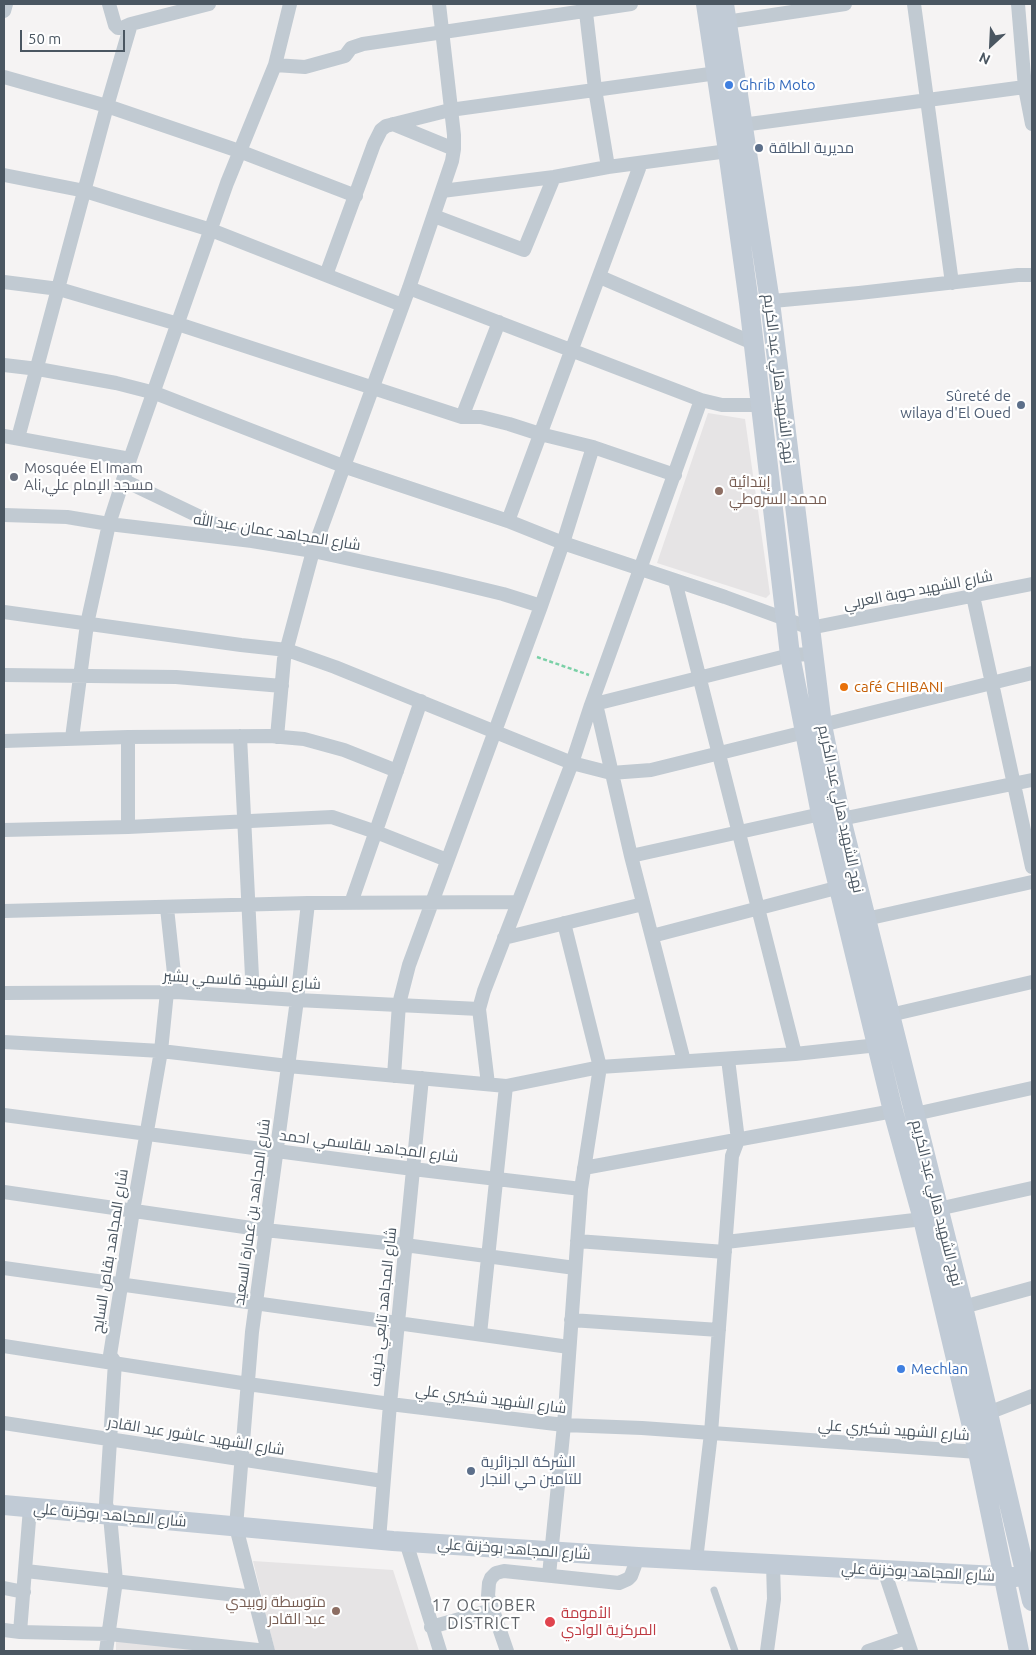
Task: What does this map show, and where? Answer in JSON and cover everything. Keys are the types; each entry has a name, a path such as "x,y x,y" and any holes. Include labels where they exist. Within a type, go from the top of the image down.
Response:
{"main road":[{"path":"706,4 749,303 790,655 814,728 821,814 840,887 858,911 878,1045 893,1111 931,1214 1002,1577 1019,1651"},
{"name":"نهج الشهيد هالي عبد الكريم","path":"725,13 770,302 813,654 814,728 841,819 858,911 890,1015 915,1114 931,1214 963,1306 1032,1601"},
{"name":"شارع المجاهد بوخزنة علي","path":"4,1505 406,1542 638,1557 1025,1577"}],"street":[{"path":"4,11 6,4"},
{"path":"109,4 115,25 118,28 209,4"},
{"path":"72,738 87,624 109,524 130,459 239,152 275,65 290,4"},
{"path":"277,737 287,650 313,551 409,288 454,150 439,4"},
{"path":"275,65 305,67 345,56 351,48 363,44 585,7 631,4"},
{"path":"725,13 845,4"},
{"path":"914,4 952,283"},
{"path":"1018,4 1032,124"},
{"path":"585,7 595,89 608,167"},
{"path":"18,438 107,106 132,24"},
{"path":"326,275 379,133 386,126 450,110 717,73"},
{"path":"4,77 107,106 239,152 356,196"},
{"path":"742,125 1029,87"},
{"path":"393,124 454,150"},
{"path":"442,191 554,177 608,167 728,151"},
{"path":"508,521 641,163"},
{"path":"4,175 85,190 211,230 402,305"},
{"path":"434,216 524,250 554,177"},
{"path":"749,303 1032,275"},
{"path":"600,277 753,343"},
{"path":"4,282 59,289 178,324 462,417 481,417 593,447 674,475"},
{"path":"409,288 701,400 722,405 760,405"},
{"path":"462,417 499,322"},
{"path":"4,365 116,383 155,393 343,466 508,521 563,543 810,628"},
{"path":"488,1084 479,1009 504,938 572,763 701,400"},
{"path":"4,436 130,459"},
{"path":"394,1076 400,1004 409,965 434,902 447,860 541,606 593,447"},
{"path":"123,480 252,542"},
{"name":"شارع المجاهد عمان عبد الله","path":"4,515 67,517 313,551 446,580 503,594 541,606"},
{"path":"675,581 795,1054"},
{"name":"شارع الشهيد حوبة العربي","path":"810,628 1032,584"},
{"path":"973,596 1032,867"},
{"path":"4,612 287,650 335,667 572,763 611,773 651,770 1032,673"},
{"path":"593,705 790,655 813,654"},
{"path":"4,675 176,677 282,686"},
{"path":"351,903 421,702"},
{"path":"593,705 684,1061"},
{"path":"4,741 72,738 240,736 304,739 344,750 397,771"},
{"path":"240,736 253,997"},
{"path":"128,737 128,826"},
{"path":"841,819 1032,780"},
{"path":"631,856 821,814"},
{"path":"4,830 245,822 332,817 447,860"},
{"path":"858,911 1032,882"},
{"path":"652,936 840,887"},
{"path":"4,911 308,903 518,902"},
{"name":"شارع المجاهد بن عمارة السعيد","path":"268,1651 236,1527 256,1304 297,1000 308,903"},
{"path":"504,938 644,904"},
{"name":"شارع المجاهد بقاص السايح","path":"106,1651 116,1581 110,1516 106,1508 115,1362 110,1355 146,1134 172,992 167,908"},
{"path":"549,1575 564,1425 581,1189 600,1067 564,923"},
{"path":"890,1015 1032,982"},
{"name":"شارع الشهيد قاسمي بشير","path":"4,993 172,992 479,1009"},
{"path":"4,1042 161,1051 288,1066 506,1086 600,1067 795,1054 878,1045"},
{"path":"696,1560 711,1433 732,1156 738,1140 728,1059"},
{"name":"شارع المجاهد تابعي خريف","path":"379,1540 390,1404 422,1078"},
{"path":"480,1334 506,1086"},
{"path":"915,1114 1032,1088"},
{"path":"584,1168 893,1111"},
{"name":"شارع المجاهد بلقاسمي احمد","path":"4,1116 581,1189"},
{"path":"576,1241 726,1247 931,1214 1032,1188"},
{"path":"4,1192 265,1230 405,1245 575,1268"},
{"path":"4,1268 569,1347"},
{"path":"963,1306 1032,1288"},
{"path":"571,1320 719,1330"},
{"name":"شارع الشهيد شكيري علي","path":"4,1346 248,1384 390,1404 564,1425 711,1433 978,1452"},
{"path":"988,1413 1032,1396"},
{"name":"شارع الشهيد عاشور عبد القادر","path":"4,1423 383,1481"},
{"path":"20,1632 30,1508"},
{"path":"406,1542 440,1651"},
{"path":"507,1651 488,1596 489,1583 496,1573 504,1571 619,1583 631,1576 638,1557"},
{"path":"767,1651 774,1599 773,1564"},
{"path":"868,1651 909,1645 884,1570"},
{"path":"26,1571 254,1597"},
{"path":"4,1588 24,1592"},
{"path":"431,1627 492,1610"},
{"path":"4,1630 109,1634 268,1651"}],"lane":[{"path":"714,1590 735,1651"}],"path":[{"path":"524,652 601,680"}],"shaded area":[{"name":"إبتدائية محمد السروطي","path":"708,413 745,419 770,594 766,598 657,563"},
{"name":"متوسطة زوبيدي عبد القادر","path":"253,1561 393,1570 419,1651 275,1651"},
{"path":"116,1639 235,1651 116,1651"}],"place":[{"name":"Ghrib Moto","path":"729,85"},
{"name":"مديرية الطاقة","path":"759,148"},
{"name":"Sûreté de wilaya d'El Oued","path":"1021,405"},
{"name":"Mosquée El Imam Ali,مسجد الإمام علي","path":"14,477"},
{"name":"إبتدائية محمد السروطي","path":"719,491"},
{"name":"café CHIBANI","path":"844,687"},
{"name":"Mechlan","path":"901,1369"},
{"name":"الشركة الجزائرية للتامين حي النجار","path":"471,1471"},
{"name":"متوسطة زوبيدي عبد القادر","path":"336,1611"},
{"name":"الأمومة المركزية الوادي","path":"550,1622"}],"district":[{"name":"17 OCTOBER DISTRICT","path":"484,1615"}]}
